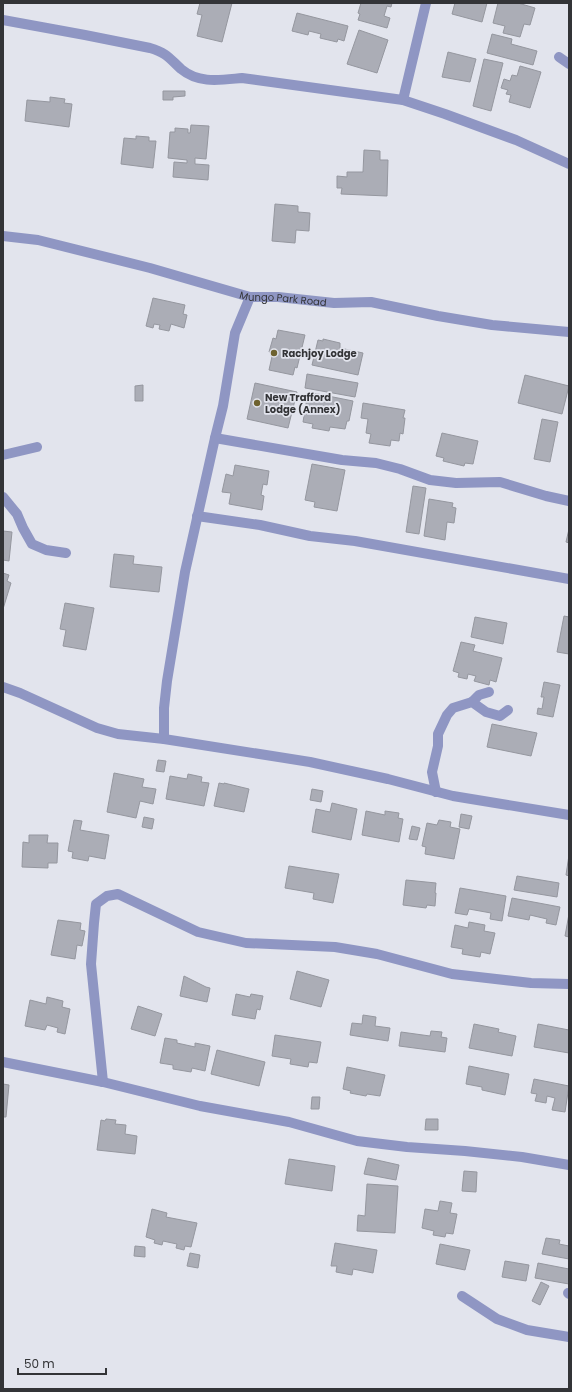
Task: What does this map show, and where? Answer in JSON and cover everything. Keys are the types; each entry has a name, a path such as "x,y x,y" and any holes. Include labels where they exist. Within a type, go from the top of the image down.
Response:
{"street":[{"path":"403,100 426,3"},
{"path":"3,20 85,34 150,48 160,51 168,56 182,70 203,80 242,78 403,100 516,140 569,164"},
{"path":"559,57 569,64"},
{"name":"Mungo Park Road","path":"3,236 38,240 150,268 250,297 278,297 334,303 371,302 438,316 492,325 569,332"},
{"path":"164,740 164,708 167,681 185,572 223,406 236,333 250,297"},
{"path":"215,438 342,460 376,463 400,469 430,480 456,482 500,482 546,496 569,501"},
{"path":"3,455 37,447"},
{"path":"3,498 18,514 23,528 32,544 46,550 66,553"},
{"path":"197,516 260,525 310,536 355,541 569,579"},
{"path":"3,687 20,693 97,728 118,734 310,762 388,779 453,796 569,815"},
{"path":"436,792 432,772 438,746 438,734 447,715 453,708 472,702 479,695 489,692"},
{"path":"472,702 486,712 500,716 508,710"},
{"path":"103,1082 91,964 96,904 107,896 118,894 198,932 246,943 335,947 377,954 452,974 531,983 569,984"},
{"path":"3,1062 103,1082 200,1106 289,1122 357,1141 522,1157 569,1165"},
{"path":"462,1296 497,1319 527,1330 569,1338"}],"building":[{"path":"200,3 232,3 222,42 197,36 202,15 197,14"},
{"path":"361,3 392,3 391,7 387,6 384,16 390,18 387,28 358,20 360,14 358,13"},
{"path":"455,3 487,3 482,22 452,14"},
{"path":"498,3 518,3 535,8 530,25 524,24 520,37 503,33 505,26 493,23"},
{"path":"297,13 348,26 344,41 338,39 337,42 320,38 321,34 309,31 308,35 292,31"},
{"path":"359,30 388,40 377,73 347,64"},
{"path":"492,34 512,39 511,44 537,51 533,65 487,53"},
{"path":"448,52 476,59 470,82 442,77"},
{"path":"484,59 503,63 491,111 473,106"},
{"path":"520,66 541,72 530,108 509,102 511,95 506,94 508,90 501,88 504,79 510,81 512,75 517,76"},
{"path":"163,91 185,91 185,96 173,97 173,100 163,100"},
{"path":"50,97 65,99 64,103 72,104 69,127 25,121 27,100 50,102"},
{"path":"191,125 209,126 206,159 195,158 195,164 209,165 208,180 173,177 174,162 187,163 187,160 168,158 170,132 175,132 175,128 188,129 188,133 190,133"},
{"path":"136,136 149,137 149,141 156,141 153,168 121,164 124,138 136,139"},
{"path":"364,150 380,151 380,160 388,160 387,196 341,194 342,188 337,188 337,176 347,177 347,172 363,172"},
{"path":"275,204 298,206 298,212 310,213 309,231 296,230 295,243 272,241"},
{"path":"153,298 185,305 183,314 187,315 184,328 171,324 169,331 159,329 160,325 154,324 153,328 146,326"},
{"path":"278,330 305,335 297,368 295,367 293,375 269,370 273,352 269,352 273,338 276,339"},
{"path":"323,339 340,343 340,348 363,353 358,375 312,365 318,340 323,341"},
{"path":"307,374 358,383 355,397 305,388"},
{"path":"525,375 569,386 562,414 518,403"},
{"path":"255,383 297,392 288,428 247,419"},
{"path":"143,385 143,401 135,401 135,386"},
{"path":"308,392 353,401 349,421 347,421 345,429 330,427 329,431 312,428 313,424 303,422"},
{"path":"363,403 405,410 403,418 405,418 403,434 400,433 399,441 391,440 390,446 369,443 371,434 366,433 368,419 361,418"},
{"path":"542,419 558,422 550,462 534,459"},
{"path":"442,433 478,441 473,464 465,463 464,466 443,461 444,458 436,456"},
{"path":"312,464 345,470 337,511 314,507 315,502 305,500"},
{"path":"235,465 269,471 267,485 263,484 261,495 264,496 262,510 229,504 231,493 222,492 226,474 233,476"},
{"path":"413,486 426,488 419,534 406,532"},
{"path":"429,499 453,503 452,507 456,508 454,523 447,522 445,540 424,536"},
{"path":"569,529 569,543 566,542"},
{"path":"3,531 12,532 9,561 3,560"},
{"path":"114,554 134,556 133,564 162,567 159,592 110,587"},
{"path":"3,573 9,575 7,581 11,583 3,609"},
{"path":"65,603 94,608 86,650 63,646 66,630 60,629"},
{"path":"564,616 569,617 569,654 557,652"},
{"path":"475,617 507,623 503,644 471,637"},
{"path":"461,642 475,645 473,651 502,658 496,682 490,680 489,685 474,681 476,676 468,674 467,679 458,677 459,673 453,671"},
{"path":"544,682 560,685 553,717 537,714 538,708 542,709 544,697 541,697"},
{"path":"492,724 537,733 531,756 487,747"},
{"path":"158,760 166,761 164,772 156,771"},
{"path":"114,773 144,779 142,787 156,789 153,804 140,801 136,818 107,812"},
{"path":"188,774 202,777 201,782 209,783 204,806 166,799 170,776 187,779"},
{"path":"219,783 249,789 244,812 214,806"},
{"path":"312,789 323,791 321,802 310,800"},
{"path":"332,803 357,809 351,840 312,832 316,809 330,812"},
{"path":"366,811 385,815 385,811 399,813 398,818 403,819 399,842 362,835"},
{"path":"461,814 472,816 469,829 459,827"},
{"path":"144,817 154,819 152,829 142,827"},
{"path":"74,820 82,821 80,830 109,835 105,859 89,856 88,861 72,858 73,852 68,851"},
{"path":"439,820 451,822 450,827 460,829 454,859 425,854 426,847 422,846 427,823 437,825"},
{"path":"412,826 420,828 417,840 409,839"},
{"path":"29,835 48,835 47,843 58,843 57,863 48,863 48,868 22,867 23,842 29,843"},
{"path":"569,855 569,876 566,875"},
{"path":"289,866 339,874 333,903 313,899 314,893 285,888"},
{"path":"517,876 559,883 557,897 514,890"},
{"path":"406,880 436,883 435,906 427,905 426,908 403,905"},
{"path":"460,888 506,896 502,921 490,919 491,913 469,909 467,915 455,913"},
{"path":"512,898 560,907 556,925 546,923 547,919 530,915 529,920 508,916"},
{"path":"569,914 569,937 565,936"},
{"path":"58,920 81,923 80,930 85,931 82,946 77,945 75,959 51,955"},
{"path":"469,922 485,925 484,931 495,933 490,954 481,952 480,957 462,954 463,949 451,947 455,925 468,928"},
{"path":"297,971 329,980 321,1007 290,999"},
{"path":"184,976 210,988 207,1002 180,996"},
{"path":"236,994 250,997 251,994 263,996 260,1010 257,1009 255,1019 232,1015"},
{"path":"47,997 63,1001 62,1007 70,1009 65,1034 57,1032 58,1028 47,1025 45,1030 25,1026 30,1000 46,1004"},
{"path":"138,1006 162,1014 155,1036 131,1029"},
{"path":"363,1015 376,1017 375,1026 390,1028 388,1041 350,1035 352,1023 362,1024"},
{"path":"474,1024 499,1029 498,1032 516,1036 512,1056 469,1048"},
{"path":"538,1024 569,1030 569,1053 534,1047"},
{"path":"431,1031 442,1032 441,1037 447,1038 445,1052 399,1046 401,1032 430,1036"},
{"path":"275,1035 321,1042 317,1063 309,1062 308,1067 290,1064 291,1059 272,1056"},
{"path":"165,1038 177,1040 177,1043 195,1047 195,1043 210,1046 205,1071 192,1068 191,1072 173,1069 173,1065 160,1063"},
{"path":"217,1050 265,1062 259,1086 211,1074"},
{"path":"469,1066 509,1074 505,1095 482,1090 482,1087 466,1084"},
{"path":"347,1067 385,1075 380,1096 367,1094 366,1096 350,1093 351,1091 343,1089"},
{"path":"534,1079 569,1086 565,1112 552,1110 555,1098 547,1096 546,1103 535,1101 537,1094 531,1093"},
{"path":"3,1084 9,1085 6,1117 3,1117"},
{"path":"312,1097 320,1097 319,1109 311,1109"},
{"path":"106,1119 116,1120 115,1124 126,1125 125,1134 137,1136 135,1154 97,1150 101,1120 105,1121"},
{"path":"426,1119 438,1119 438,1130 425,1130"},
{"path":"368,1158 399,1165 396,1180 364,1174"},
{"path":"289,1159 335,1166 332,1191 285,1184"},
{"path":"464,1171 477,1172 476,1192 462,1191"},
{"path":"367,1184 398,1186 395,1233 357,1231 358,1215 365,1216"},
{"path":"440,1201 452,1203 450,1213 457,1214 453,1234 446,1233 445,1237 433,1235 434,1231 422,1228 425,1209 438,1211"},
{"path":"152,1209 167,1213 166,1217 197,1223 191,1247 185,1246 184,1250 176,1248 177,1244 163,1241 162,1245 154,1243 155,1240 146,1237"},
{"path":"546,1238 560,1240 559,1244 569,1246 569,1259 542,1254"},
{"path":"335,1243 377,1250 373,1273 353,1269 352,1275 336,1272 337,1266 331,1266"},
{"path":"440,1244 470,1250 465,1270 436,1264"},
{"path":"135,1246 145,1247 145,1257 134,1256"},
{"path":"190,1253 200,1255 198,1268 187,1266"},
{"path":"505,1261 529,1265 526,1281 502,1277"},
{"path":"538,1263 569,1269 569,1284 535,1278"},
{"path":"541,1282 549,1286 540,1305 532,1301"}],"place":[{"name":"Rachjoy Lodge","path":"274,353"},
{"name":"New Trafford Lodge (Annex)","path":"257,403"}]}
